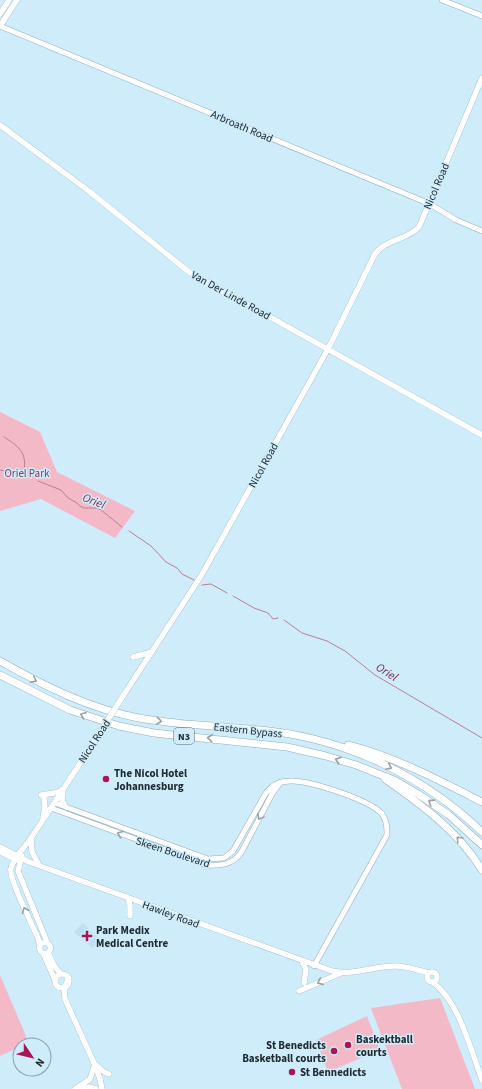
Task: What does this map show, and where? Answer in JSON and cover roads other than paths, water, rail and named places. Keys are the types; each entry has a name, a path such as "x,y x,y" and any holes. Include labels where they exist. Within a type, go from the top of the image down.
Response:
{"highway":[{"name":"Eastern Bypass","path":"0,661 57,691 89,704 120,714 155,721 270,731 304,736 327,742 377,762 418,783 455,808 482,832"},
{"name":"Eastern Bypass","path":"0,674 70,710 118,726 154,732 287,747 326,756 375,772 406,786 436,806 462,826 482,845"},
{"path":"327,742 351,746 387,758 482,802"},
{"path":"375,772 424,807 442,822 462,842 482,870"},
{"path":"448,785 482,798"}],"main road":[{"path":"0,14 9,0"},
{"path":"0,26 18,0"},
{"name":"Nicol Road","path":"10,868 18,859 22,850 53,806 201,576 328,349 375,254 383,246 417,229 430,204 482,78"},
{"name":"Van Der Linde Road","path":"0,125 90,192 189,272 482,435"},
{"path":"134,657 152,652"},
{"path":"42,821 45,807 42,796 54,793 64,788"},
{"path":"64,788 62,801 66,807"},
{"path":"31,838 32,852 39,865"},
{"path":"0,847 8,854 14,885 40,946 40,950 45,953 54,967 61,974 65,974 69,978 69,982 63,986"},
{"path":"0,852 18,859 18,871 22,882 47,942 50,944 51,948 45,953"},
{"name":"Hawley Road","path":"18,859 39,865 302,962 341,973"},
{"path":"14,885 22,882"},
{"path":"127,897 130,905 130,916"},
{"path":"40,946 42,943 47,942"},
{"path":"45,953 55,980 63,986 71,1011"},
{"path":"302,962 306,969 304,983"},
{"path":"299,991 341,973 393,966 416,969 439,986 457,1012 482,1080"},
{"path":"429,978 434,972 437,974 437,977 447,992 450,1001"},
{"path":"55,980 61,974"},
{"path":"429,978 436,980 437,977"},
{"path":"63,986 67,1002 94,1064 102,1089"},
{"path":"94,1064 109,1074"},
{"path":"75,1089 90,1079 93,1073 94,1064"},
{"path":"82,1089 92,1087 96,1089"}],"street":[{"path":"442,0 482,16"},
{"name":"Arbroath Road","path":"0,26 430,204 456,220 482,231"},
{"name":"Skeen Boulevard","path":"53,806 66,807 208,859 220,859 228,856 280,783 296,781 338,791 375,808 382,814 386,823 386,835 314,966"},
{"name":"Skeen Boulevard","path":"53,806 132,839 206,865 220,866 225,865 237,857 250,836 264,804"},
{"path":"132,831 132,839"},
{"path":"244,833 250,836"}],"waterway":[{"path":"4,437 15,445 24,457 25,463 23,476"},
{"path":"0,470 25,476"},
{"name":"Oriel","path":"38,481 61,490 68,498 84,508 97,508 101,510 122,527"},
{"name":"Oriel","path":"129,531 151,546 166,562 177,568 182,574 194,580"},
{"path":"202,585 211,584 227,593"},
{"name":"Oriel","path":"233,596 254,608 268,613 273,619 278,618"},
{"name":"Oriel","path":"284,620 302,633 327,641 345,651 375,675 482,738"}],"place":[{"name":"The Nicol Hotel Johannesburg","path":"106,779"},
{"name":"Park Medix Medical Centre","path":"87,936"},
{"name":"Baskektball courts","path":"348,1045"},
{"name":"St Benedicts Basketball courts","path":"334,1051"},
{"name":"St Bennedicts","path":"292,1072"}],"park label":[{"name":"Oriel Park","path":"27,473"}]}
